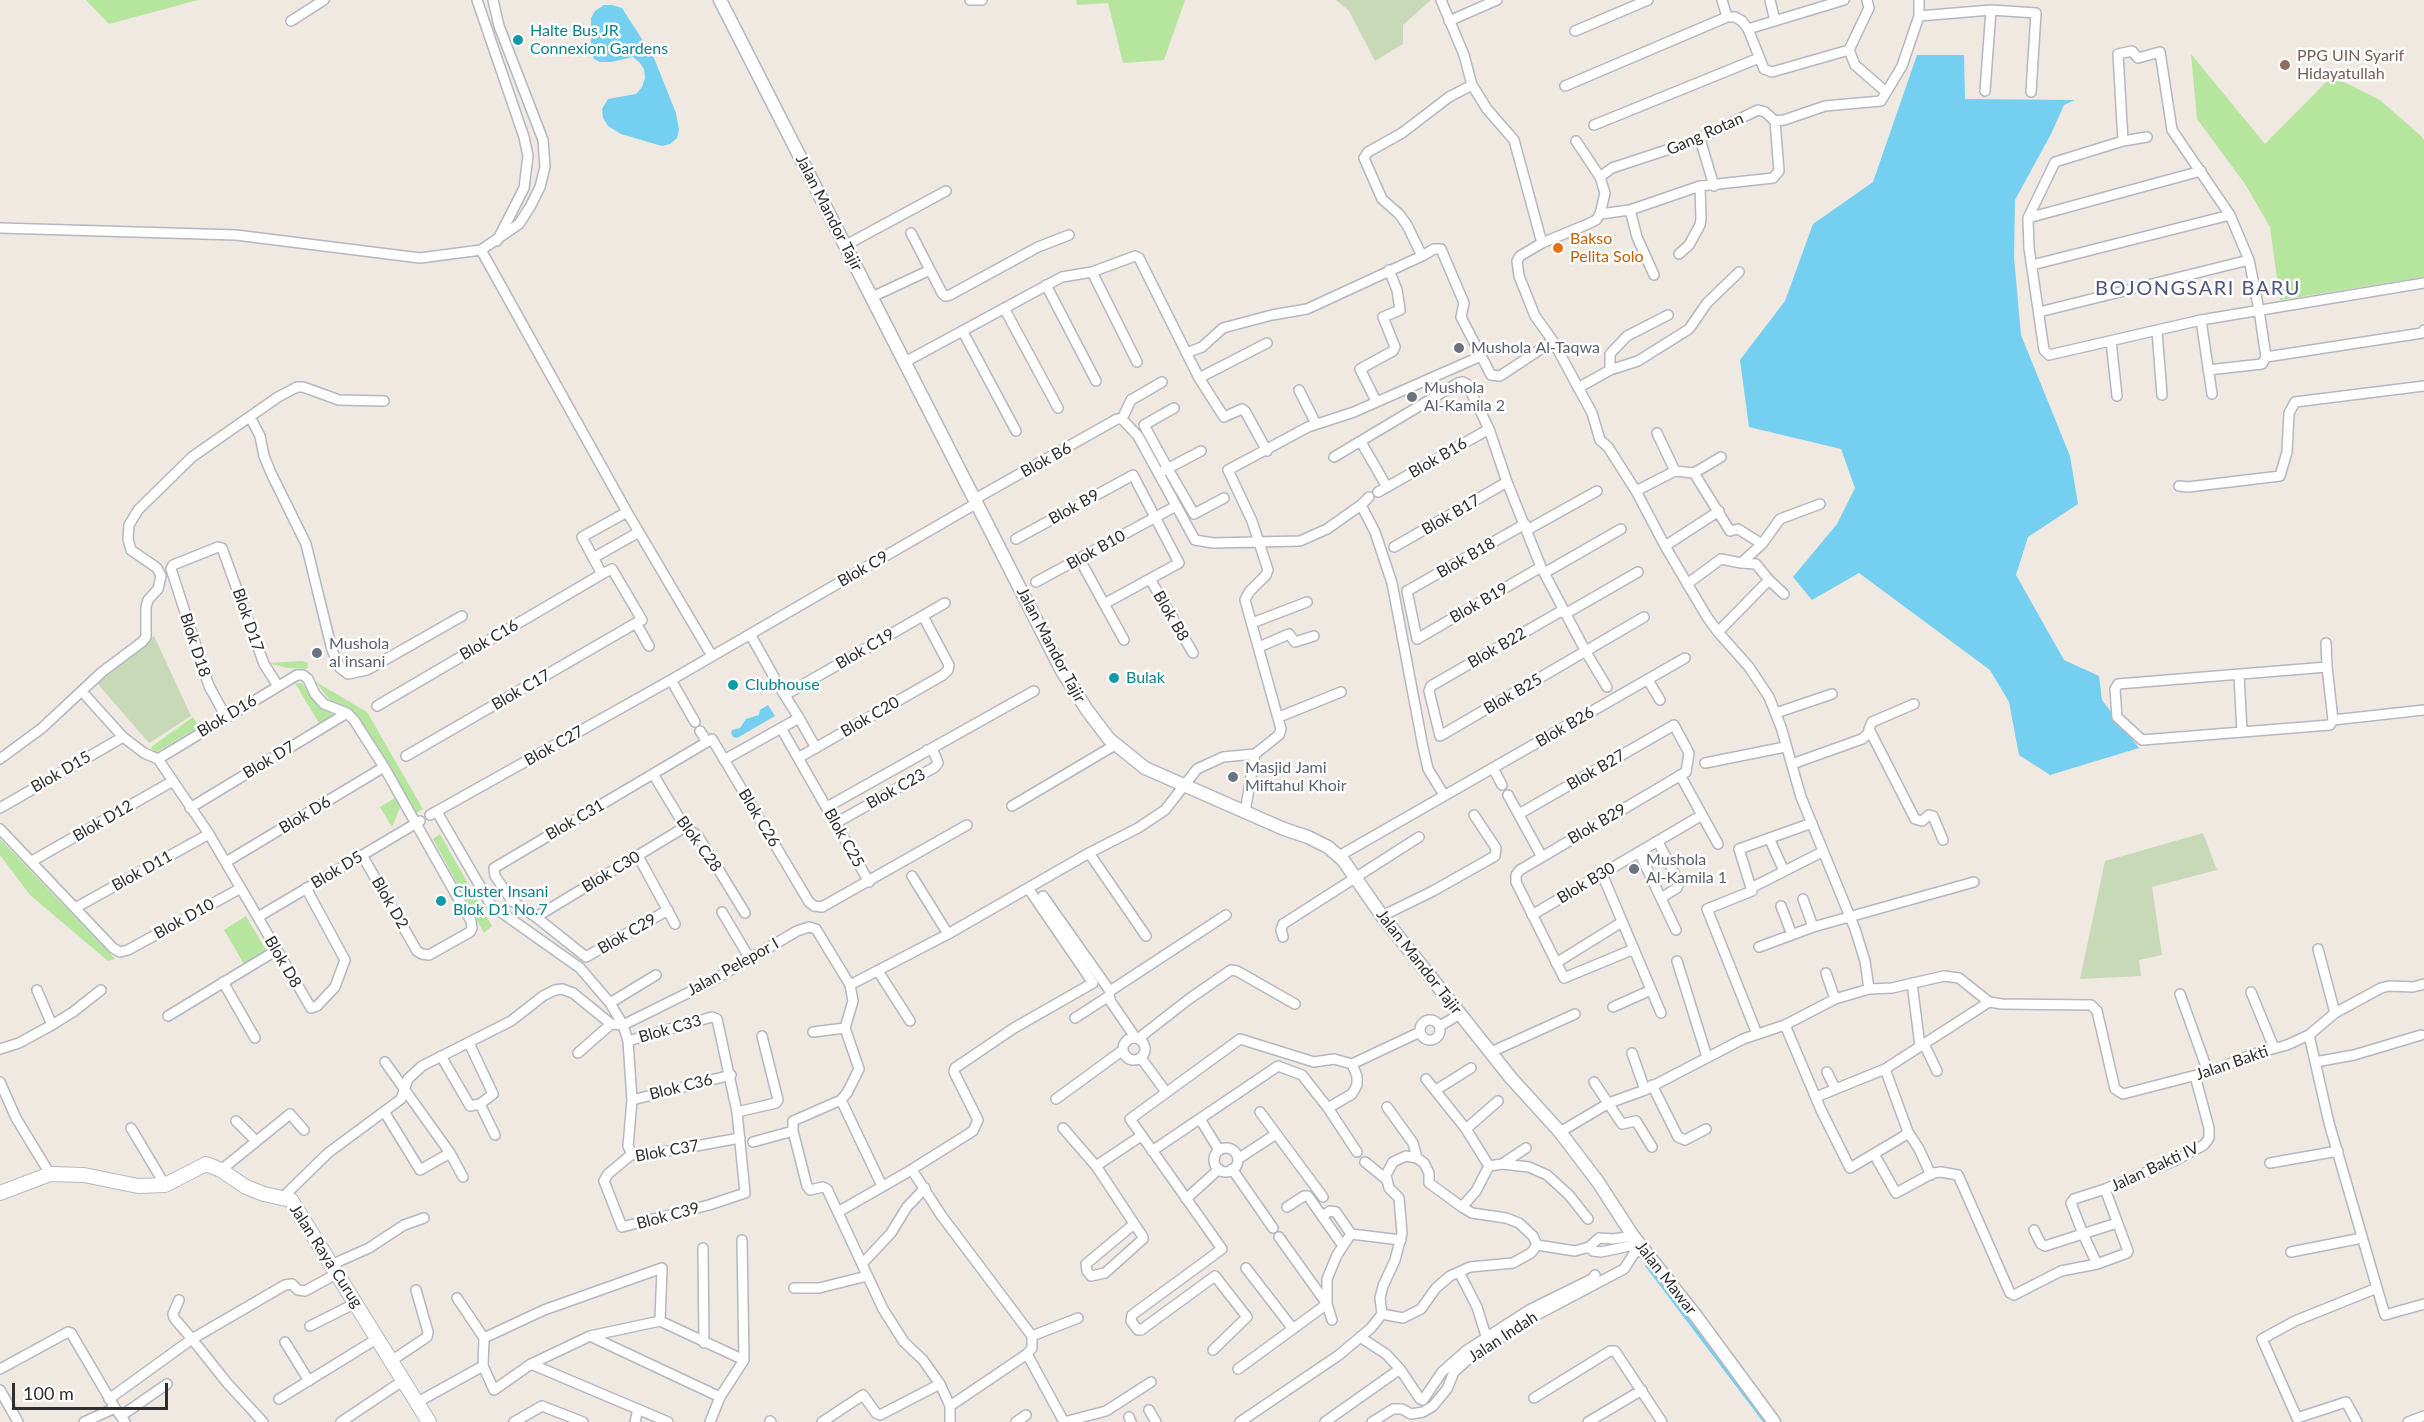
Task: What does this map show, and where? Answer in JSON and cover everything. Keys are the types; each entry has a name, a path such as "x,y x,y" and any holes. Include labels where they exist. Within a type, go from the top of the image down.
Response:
{"main road":[{"path":"0,1193 50,1174 84,1175 138,1186 165,1185 206,1164 220,1170"},
{"name":"Jalan Raya Curug","path":"220,1170 246,1187 264,1194 284,1196 295,1202 429,1422"}],"street":[{"path":"291,21 324,0"},
{"path":"477,0 524,137 528,156 524,188 497,241"},
{"path":"0,228 236,235 420,258 481,250 519,224 530,207 545,167 543,140 499,26 493,0"},
{"name":"Jalan Mandor Tajir","path":"720,0 1062,671 1087,710 1115,745 1145,768 1284,829 1308,837 1328,847 1339,856 1382,916 1511,1078 1560,1132"},
{"path":"970,0 982,0"},
{"path":"1442,0 1464,55 1472,85 1487,110 1514,140 1542,243"},
{"path":"1449,21 1497,0"},
{"path":"1575,31 1648,0"},
{"path":"1722,0 1727,17"},
{"path":"1770,0 1775,21"},
{"path":"1749,29 1844,0"},
{"path":"1867,0 1869,8 1849,50 1855,65 1886,92 1902,66 1919,16 1919,0"},
{"path":"1919,16 1991,10 2036,13 2031,92"},
{"path":"1985,90 1991,10"},
{"path":"1565,86 1727,17 1735,17 1749,29 1764,69 1772,72 1849,50"},
{"path":"2123,141 2118,54 2132,51 2138,58 2160,52 2172,130 2230,215 2249,260 2259,310 2266,357 2262,364 2208,370"},
{"path":"1594,125 1759,58"},
{"path":"1422,256 1407,225 1382,198 1364,158 1368,152 1402,133 1449,98 1472,85"},
{"name":"Gang Rotan","path":"1600,177 1612,168 1646,159 1700,139 1758,110 1765,112 1774,121 1784,120 1825,106 1876,103 1886,92"},
{"path":"1600,214 1630,210 1674,197 1700,186 1773,178 1779,171 1774,121"},
{"path":"2147,137 2123,141 2055,162 2028,219 2044,350 2049,355 2201,320 2424,283"},
{"path":"1700,139 1714,186"},
{"path":"1576,141 1600,177 1605,193 1600,214 1596,220 1542,243 1520,256 1517,264 1519,276 1535,316 1553,341 1592,413 1600,440 1608,447 1636,491 1687,584 1718,632 1762,684 1776,713 1785,747 1822,852 1838,883 1850,916 1865,961 1869,988"},
{"path":"2028,219 2201,171"},
{"path":"1679,254 1689,245 1700,225 1700,186"},
{"path":"846,245 946,191"},
{"path":"1630,210 1637,237 1654,275"},
{"path":"2032,265 2230,215"},
{"path":"911,233 942,293 950,295 1038,247 1069,235"},
{"path":"1186,353 1202,347 1223,328 1259,318 1307,309 1434,249 1441,249 1464,303 1461,317 1491,375 1500,376 1553,341"},
{"path":"481,250 627,512 712,656"},
{"path":"905,362 1046,285 1073,273 1092,272 1132,257 1138,258 1199,378 1224,417 1242,409 1245,411 1267,451"},
{"path":"2039,312 2249,260"},
{"path":"873,297 930,270"},
{"path":"1376,400 1360,369 1393,351 1395,347 1383,319 1384,316 1400,310 1397,290 1389,270"},
{"path":"1092,272 1137,362"},
{"path":"1578,388 1610,370 1638,361 1689,329 1707,303 1740,272"},
{"path":"1046,285 1096,381"},
{"path":"1004,308 1058,408"},
{"path":"1610,370 1610,354 1615,346 1627,336 1668,315"},
{"path":"2201,320 2212,394"},
{"path":"2266,357 2422,333 2424,330"},
{"path":"2157,331 2163,395"},
{"path":"963,332 1016,431"},
{"path":"2111,341 2116,396"},
{"path":"1199,378 1267,343"},
{"path":"950,1422 950,1406 940,1384 897,1331 867,1276 825,1187 810,1190 807,1186 794,1131 794,1120 841,1100 859,1069 845,1028 854,1001 850,985 948,934 1089,853 1138,828 1165,810 1197,770 1223,757 1255,754 1280,733 1279,717 1245,600 1268,570 1259,540 1228,470 1316,424 1335,419 1480,356"},
{"path":"1162,382 1131,400 1120,419 1138,436 1176,506"},
{"path":"1334,457 1458,383 1467,384 1488,429 1507,482 1544,569 1564,612 1607,687"},
{"path":"2179,486 2188,488 2280,476 2287,452 2289,413 2295,402 2424,386"},
{"path":"0,759 42,728 102,672 142,642 147,633 145,613 148,600 158,589 160,576 157,568 131,550 128,539 129,525 138,510 192,457 278,397 297,387 339,400 384,401"},
{"path":"1299,390 1316,424"},
{"path":"1174,408 1144,425 1168,469 1194,514 1224,498"},
{"path":"250,417 260,436 264,456 271,473 306,544 332,650 340,668 348,674 367,670 462,616"},
{"name":"Blok B6","path":"976,501 1120,419"},
{"name":"Blok B16","path":"1176,506 1195,540 1214,543 1259,540 1300,541 1327,529 1373,495 1488,429"},
{"path":"1657,433 1675,471"},
{"path":"1361,442 1387,487"},
{"path":"1159,474 1201,451"},
{"path":"1636,491 1675,471 1694,473 1721,457"},
{"path":"1694,473 1730,531 1738,529 1762,544"},
{"name":"Blok B9","path":"1016,539 1132,475 1155,518"},
{"name":"Blok B17","path":"1394,547 1507,482"},
{"name":"Blok B18","path":"1417,639 1407,591 1597,490"},
{"name":"Blok C9","path":"712,656 976,501"},
{"path":"1741,563 1762,544 1782,517 1820,504"},
{"path":"1361,505 1375,532 1392,583 1428,769 1444,795"},
{"name":"Blok B10","path":"1036,582 1176,506"},
{"path":"627,512 582,537 602,574 612,568 642,620 636,623 649,646"},
{"path":"1665,546 1719,512"},
{"name":"Blok B8","path":"1104,604 1179,563 1155,518"},
{"name":"Blok B19","path":"1417,639 1621,529"},
{"path":"593,558 639,532"},
{"name":"Blok D18","path":"225,551 218,547 173,565 171,569 209,686 226,717"},
{"name":"Blok D17","path":"225,551 264,664 278,686"},
{"path":"1687,584 1721,559 1756,564 1784,594"},
{"path":"1080,560 1124,640"},
{"name":"Blok B22","path":"1440,736 1429,691 1431,686 1638,572"},
{"name":"Blok C16","path":"377,706 602,574"},
{"name":"Blok B8","path":"1150,579 1193,653"},
{"path":"1718,632 1769,580"},
{"path":"1252,623 1307,602"},
{"name":"Blok C19","path":"785,695 945,603"},
{"name":"Blok C20","path":"798,758 948,670 949,665 923,616"},
{"name":"Blok B25","path":"1440,736 1644,617"},
{"name":"Blok C17","path":"406,756 636,623"},
{"path":"750,634 816,748"},
{"path":"1259,647 1289,634 1295,642 1314,636"},
{"path":"2326,643 2332,720 2330,725 2139,740 2118,717 2115,689 2118,684 2327,666"},
{"name":"Blok C27","path":"610,1003 580,969 491,905 434,813 712,656"},
{"name":"Blok B26","path":"1339,856 1686,658"},
{"name":"Blok D16","path":"158,759 297,675 303,675 308,679 315,694 324,704 347,713"},
{"path":"2239,675 2242,732"},
{"path":"671,680 707,742"},
{"path":"1648,680 1660,700"},
{"name":"Blok C23","path":"827,807 1034,691"},
{"path":"1279,717 1341,692"},
{"path":"1776,713 1833,694"},
{"path":"86,696 123,737 144,753 158,759"},
{"path":"1914,704 1872,722 1869,726 1870,732 1915,819 1922,821 1929,815 1933,816 1943,840"},
{"path":"2332,720 2424,710"},
{"path":"347,713 354,720 418,822"},
{"name":"Blok D7","path":"190,808 347,713"},
{"path":"724,759 799,718"},
{"name":"Blok B27","path":"1519,814 1674,725 1689,753 1686,772 1680,775"},
{"name":"Blok C25","path":"781,728 869,882 967,825"},
{"path":"1792,764 1863,739 1870,732"},
{"name":"Blok D15","path":"0,808 123,737"},
{"name":"Blok C26","path":"707,742 712,739 809,902 822,908 869,882"},
{"name":"Blok C31","path":"536,917 512,901 493,872 496,866 707,742"},
{"path":"1012,806 1115,745"},
{"path":"1705,763 1785,747"},
{"name":"Blok C23","path":"836,823 934,767 938,763 935,755 932,750 927,750"},
{"path":"1245,812 1255,754"},
{"name":"Blok D8","path":"158,759 209,834 309,1006 317,1006 334,987 345,960 306,888"},
{"name":"Blok D6","path":"226,862 384,767"},
{"path":"1493,768 1502,785"},
{"name":"Blok C28","path":"653,774 685,827 698,836 745,914"},
{"path":"1680,775 1718,844"},
{"name":"Blok B29","path":"1532,915 1516,882 1516,875 1520,870 1680,775"},
{"name":"Blok D12","path":"32,861 173,781"},
{"path":"1508,795 1542,856"},
{"path":"1382,916 1433,891 1495,855 1496,848 1474,815"},
{"name":"Blok B30","path":"1532,915 1702,815"},
{"name":"Blok D5","path":"258,917 418,822"},
{"name":"Blok D2","path":"362,855 417,951 429,955 470,932 471,921 418,822"},
{"path":"1757,1034 1707,911 1709,908 1752,891 1739,849 1812,823"},
{"name":"Blok C30","path":"536,917 685,827"},
{"path":"0,829 75,908"},
{"name":"Blok D11","path":"75,908 209,834"},
{"path":"1283,937 1281,930 1283,924 1419,837"},
{"path":"1768,838 1784,871"},
{"path":"1658,842 1679,882 1677,888 1661,898"},
{"path":"1639,852 1676,930"},
{"path":"1751,888 1822,852"},
{"path":"1089,853 1146,936"},
{"path":"638,856 675,924"},
{"path":"1602,874 1661,1013"},
{"path":"912,876 948,934"},
{"path":"1759,947 1813,927 1974,882"},
{"name":"Blok D10","path":"75,908 113,948 120,952 128,950 241,888"},
{"path":"838,1212 912,1170 973,1131 978,1120 954,1072 955,1068 1014,1028 1093,983 1028,888"},
{"path":"1043,896 1137,1038 1146,1048 1141,1058"},
{"path":"1803,899 1813,927"},
{"path":"1781,906 1792,935"},
{"name":"Blok C29","path":"536,917 586,957 668,910"},
{"path":"722,912 750,959"},
{"path":"1075,1018 1226,915"},
{"path":"1532,915 1564,978 1634,949"},
{"path":"1556,963 1622,922"},
{"name":"Jalan Pelepor I","path":"623,1025 712,981 805,928 814,928 850,985"},
{"path":"2318,949 2335,1013"},
{"path":"168,1016 277,950"},
{"path":"1677,961 1707,1057"},
{"path":"1056,1100 1123,1050 1125,1042 1137,1038 1231,970 1237,971 1295,1004"},
{"path":"878,971 910,1021"},
{"path":"1826,973 1835,999"},
{"path":"632,1154 628,1146 632,1100 628,1041 623,1025 610,1003 656,975"},
{"path":"1560,1132 1609,1103 1649,1087 1707,1057 1757,1034 1785,1025 1835,999 1869,988 1892,988 1944,976 1959,978 1989,1002 1884,1069 1816,1097"},
{"path":"223,982 255,1038"},
{"path":"1912,983 1922,1045 1938,1071"},
{"name":"Jalan Bakti","path":"1989,1002 2091,1005 2097,1011 2115,1089 2118,1093 2123,1094 2208,1072 2309,1035 2335,1013 2389,986 2413,987 2424,984"},
{"path":"284,1196 328,1153 401,1099 408,1079 414,1072 511,1021 543,996 562,989 573,993 610,1024 623,1025"},
{"path":"37,990 52,1025"},
{"path":"0,1048 19,1043 52,1025 74,1012 101,990"},
{"path":"1613,1007 1651,990"},
{"path":"2251,992 2274,1048"},
{"path":"2180,994 2208,1072"},
{"path":"1215,1276 1141,1330 1138,1330 1131,1321 1132,1315 1222,1249 1130,1119 1240,1039 1314,1062 1334,1059 1352,1064 1420,1032 1423,1023 1429,1019 1436,1021 1440,1026 1460,1014"},
{"path":"1491,1052 1575,1014"},
{"name":"Blok C33","path":"628,1041 712,1017 717,1019 731,1075"},
{"path":"578,1053 610,1024"},
{"path":"1785,1025 1850,1168 1908,1132"},
{"path":"813,1032 845,1028"},
{"path":"2309,1035 2329,1123 2385,1315 2424,1304"},
{"path":"2315,1062 2354,1054 2421,1035"},
{"path":"737,1112 776,1103 778,1097 762,1036"},
{"path":"441,1056 470,1106 480,1104 493,1095 469,1043"},
{"path":"1123,1050 1129,1059 1141,1058"},
{"path":"1632,1053 1678,1137 1685,1140 1707,1129"},
{"path":"1141,1058 1166,1092"},
{"path":"385,1062 450,1153 463,1177"},
{"path":"1302,1075 1314,1062"},
{"path":"1328,1108 1352,1094 1357,1085 1357,1076 1352,1064"},
{"path":"1152,1151 1275,1067 1281,1066 1302,1075 1328,1108 1357,1152"},
{"path":"1436,1090 1471,1068"},
{"path":"1874,1154 1896,1193 1931,1175 1908,1132 1884,1069"},
{"path":"1827,1072 1835,1088"},
{"path":"731,1075 740,1138"},
{"name":"Blok C36","path":"632,1100 731,1075"},
{"name":"Jalan Bakti IV","path":"1931,1175 1941,1172 1958,1176 2012,1295 2061,1271 2097,1264 2128,1252 2104,1189 2174,1161 2204,1145 2209,1138 2209,1128 2195,1076"},
{"path":"1426,1080 1466,1129 1489,1166"},
{"path":"0,1082 16,1118 50,1174"},
{"path":"1594,1082 1622,1124 1636,1121 1652,1147"},
{"path":"841,1100 882,1186"},
{"path":"1466,1129 1498,1101"},
{"path":"480,1104 495,1135"},
{"path":"1387,1107 1413,1143 1417,1158"},
{"path":"1260,1112 1323,1197"},
{"path":"385,1113 420,1170 450,1153"},
{"path":"220,1170 290,1114 304,1130"},
{"path":"1200,1119 1219,1150"},
{"path":"237,1121 255,1140"},
{"path":"131,1128 165,1185"},
{"path":"1063,1128 1096,1166 1143,1234 1143,1239 1105,1273 1091,1276 1086,1264 1134,1224"},
{"path":"753,1142 794,1131"},
{"name":"Jalan Mawar","path":"1560,1132 1598,1182 1639,1244 1774,1422"},
{"path":"1219,1150 1214,1160 1219,1169 1228,1171 1233,1169 1238,1159 1276,1134"},
{"path":"1096,1166 1141,1136"},
{"name":"Blok C37","path":"623,1226 604,1181 608,1174 632,1154 641,1156 740,1138"},
{"name":"Blok C39","path":"623,1226 709,1205 745,1193 740,1138"},
{"path":"1502,1164 1527,1148"},
{"path":"1219,1150 1231,1149 1238,1159"},
{"path":"2270,1163 2338,1151"},
{"path":"1386,1179 1390,1166 1397,1160 1406,1156 1417,1158 1427,1167 1429,1183 1462,1207 1472,1213 1506,1218 1519,1223 1533,1236 1537,1245"},
{"path":"1365,1162 1386,1179 1389,1188 1399,1198 1402,1212 1401,1240 1380,1298 1382,1314"},
{"path":"1489,1166 1502,1164 1529,1167 1547,1175 1569,1195 1588,1220"},
{"path":"1462,1207 1476,1191 1489,1166"},
{"path":"1186,1199 1219,1169"},
{"path":"1233,1169 1273,1228"},
{"path":"912,1170 941,1215 1032,1336 1032,1348 1028,1354 950,1406"},
{"path":"862,1264 891,1233 907,1207 925,1188"},
{"path":"2097,1264 2072,1203 2074,1199 2104,1189"},
{"path":"1287,1207 1306,1195 1343,1246"},
{"path":"1322,1216 1330,1210 1335,1212 1351,1234 1401,1240"},
{"path":"109,1399 192,1340 285,1285 292,1284 298,1290 305,1291 404,1225 424,1218"},
{"path":"2034,1230 2041,1244 2045,1246 2117,1223"},
{"path":"1332,1320 1326,1290 1329,1271 1351,1234"},
{"path":"1279,1237 1327,1304"},
{"path":"1537,1245 1575,1251 1589,1247 1599,1238 1639,1244"},
{"path":"2291,1252 2362,1238"},
{"path":"710,1422 720,1397 744,1360 742,1240"},
{"name":"Jalan Indah","path":"1372,1422 1393,1409 1402,1409 1411,1418 1433,1406 1447,1389 1454,1372 1472,1356 1531,1318 1624,1269 1639,1244"},
{"path":"1382,1314 1402,1318 1413,1315 1421,1309 1442,1281 1470,1268 1513,1263 1531,1253 1537,1245"},
{"path":"703,1248 704,1343"},
{"path":"1205,1262 1247,1317 1213,1350"},
{"path":"484,1338 544,1310 662,1268 660,1321"},
{"path":"1246,1268 1293,1329"},
{"path":"1459,1272 1477,1306 1486,1336"},
{"path":"1360,1337 1386,1354 1423,1400 1449,1364 1486,1336 1529,1310 1592,1279 1595,1275"},
{"path":"794,1288 819,1288 867,1276"},
{"path":"2357,1422 2346,1402 2297,1418 2262,1339 2295,1320 2377,1288"},
{"path":"391,1361 427,1336 428,1332 416,1290"},
{"path":"457,1298 484,1338 483,1366 494,1390 531,1364 590,1336 660,1321 744,1360"},
{"path":"179,1300 173,1314 174,1318 228,1384 263,1422"},
{"path":"310,1326 356,1303"},
{"path":"1238,1369 1327,1304"},
{"path":"1240,1422 1339,1355 1382,1314"},
{"path":"1032,1336 1078,1318"},
{"path":"0,1369 68,1332 72,1333 120,1415"},
{"path":"590,1336 720,1397"},
{"path":"279,1399 378,1338"},
{"path":"285,1342 309,1381"},
{"path":"1534,1398 1610,1351 1618,1353 1662,1422"},
{"path":"1028,1354 1064,1422 1106,1411 1152,1382"},
{"path":"531,1364 668,1422"},
{"path":"416,1403 483,1366"},
{"path":"1325,1422 1400,1370"},
{"path":"341,1422 404,1380"},
{"path":"84,1422 120,1415 167,1383"},
{"path":"822,1422 863,1395 880,1415 940,1384"},
{"path":"0,1390 18,1422"},
{"path":"1588,1422 1642,1390"},
{"path":"514,1422 542,1406 583,1422"},
{"path":"635,1422 638,1409"},
{"path":"1149,1410 1156,1422"},
{"path":"1016,1422 1026,1415"},
{"path":"2408,1422 2424,1416"}],"green space":[{"path":"86,0 198,0 109,24"},
{"path":"1076,0 1185,0 1164,60 1123,63 1108,3 1077,5"},
{"path":"1336,0 1431,0 1403,25 1403,44 1375,61 1349,11"},
{"path":"2191,54 2265,144 2332,76 2380,100 2420,135 2424,140 2424,277 2280,300 2270,227 2245,184 2197,119"},
{"path":"154,636 191,716 149,743 90,675 127,649"},
{"path":"302,661 308,663 307,669 288,668 268,663"},
{"path":"316,682 367,712 423,809 416,813 358,716 329,699"},
{"path":"295,683 302,683 319,706 335,716 320,725"},
{"path":"193,717 199,727 155,753 151,747"},
{"path":"395,798 400,808 392,827 380,807"},
{"path":"2203,833 2217,870 2152,887 2162,955 2139,960 2141,976 2080,979 2105,861"},
{"path":"440,834 492,926 484,933 433,839"},
{"path":"0,839 115,959 108,961 30,895 0,855"},
{"path":"246,916 266,950 244,964 224,930"}],"water":[{"path":"604,5 622,8 654,58 676,113 679,130 677,138 670,144 662,146 621,134 608,126 603,118 602,109 608,99 636,94 645,78 644,69 633,57 600,62 591,54 591,18 595,11"},
{"path":"1917,55 1964,55 1965,99 2075,100 2064,105 2015,200 2014,257 2021,335 2070,456 2078,504 2028,537 2016,575 2064,660 2099,676 2102,700 2139,748 2050,775 2019,755 2009,702 1990,670 1859,573 1812,600 1793,577 1837,524 1855,488 1841,449 1749,427 1740,360 1785,301 1813,224 1873,182"},
{"path":"768,705 775,716 737,738 733,737 732,730 740,728 746,719 759,715 760,710"}],"waterway":[{"path":"1647,1266 1765,1422"}],"place":[{"name":"Halte Bus JR Connexion Gardens","path":"518,40"},
{"name":"PPG UIN Syarif Hidayatullah","path":"2285,65"},
{"name":"Bakso Pelita Solo","path":"1558,248"},
{"name":"Mushola Al-Taqwa","path":"1459,348"},
{"name":"Mushola Al-Kamila 2","path":"1412,397"},
{"name":"Mushola al insani","path":"317,653"},
{"name":"Bulak","path":"1114,678"},
{"name":"Clubhouse","path":"733,685"},
{"name":"Masjid Jami Miftahul Khoir","path":"1233,777"},
{"name":"Mushola Al-Kamila 1","path":"1634,869"},
{"name":"Cluster Insani Blok D1 No.7","path":"441,901"}],"district":[{"name":"BOJONGSARI BARU","path":"2198,289"}]}
